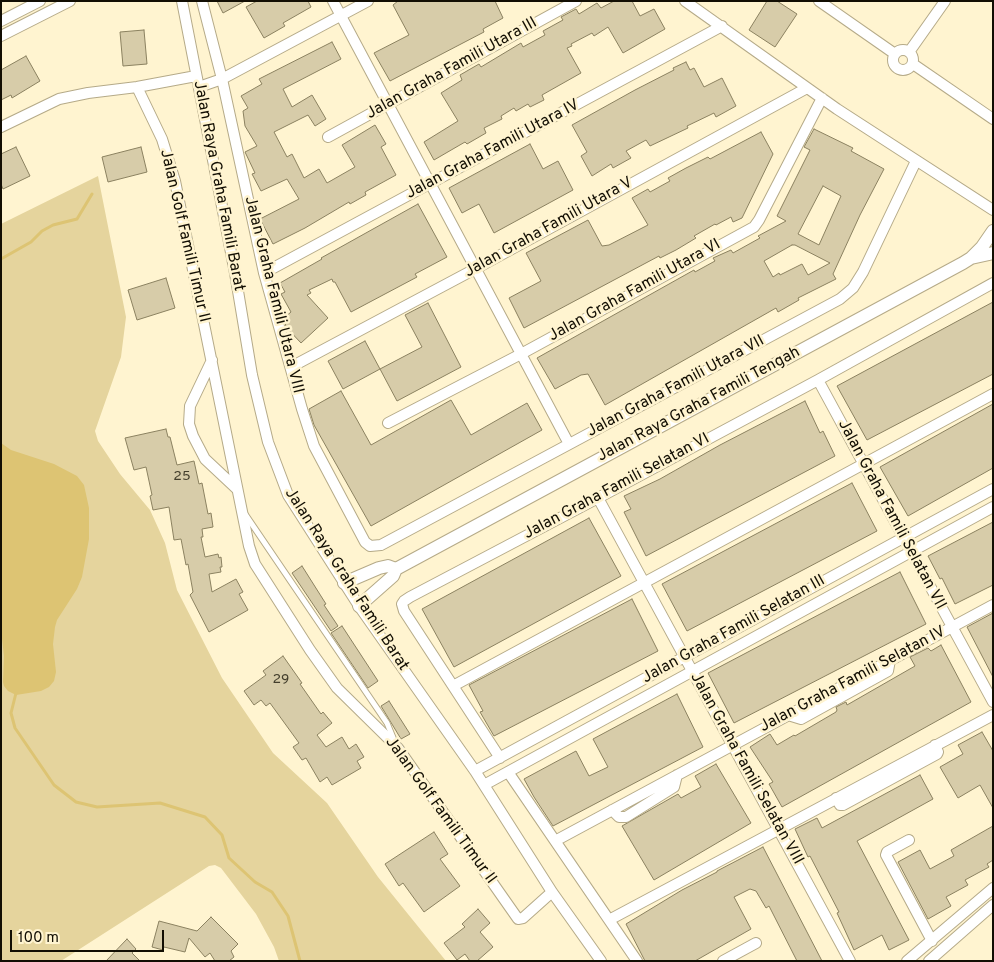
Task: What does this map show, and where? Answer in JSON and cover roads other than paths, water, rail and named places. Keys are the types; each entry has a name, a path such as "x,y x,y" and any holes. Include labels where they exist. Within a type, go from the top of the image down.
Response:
{"street":[{"path":"1,21 40,1"},
{"path":"45,1 49,8 46,14"},
{"path":"1,36 46,14 56,4 70,1"},
{"name":"Jalan Raya Graha Famili Barat","path":"182,1 235,274 252,375 268,442 288,495 359,606 475,771 552,892 601,961"},
{"name":"Jalan Graha Famili Utara VIII","path":"202,1 222,79 264,273 314,446 365,542 370,546"},
{"path":"333,1 569,444"},
{"path":"199,87 222,79 368,1"},
{"name":"Jalan Graha Famili Utara III","path":"328,137 576,1"},
{"path":"685,1 807,88 993,210"},
{"path":"819,1 896,54"},
{"path":"909,52 945,1"},
{"name":"Jalan Graha Famili Utara IV","path":"264,273 722,26"},
{"path":"902,50 909,52 913,58 913,64 906,70 898,69 893,62 896,54 902,50"},
{"path":"913,64 993,119"},
{"path":"1,127 59,99 88,92 137,87 196,76"},
{"name":"Jalan Golf Famili Timur II","path":"137,87 162,139 175,181 248,546 255,564 310,650 337,688 398,748 518,918 523,918 552,892"},
{"name":"Jalan Graha Famili Utara V","path":"291,367 807,88"},
{"name":"Jalan Graha Famili Utara VI","path":"388,423 521,354 754,226 759,220 822,98"},
{"name":"Jalan Graha Famili Utara VII","path":"370,546 381,545 840,299 853,288 863,272 916,161"},
{"name":"Jalan Raya Graha Famili Tengah","path":"359,606 393,576 396,569 971,258 993,232"},
{"path":"971,258 993,253"},
{"name":"Jalan Graha Famili Selatan VI","path":"500,758 404,611 402,604 404,601 818,380 993,283"},
{"path":"212,360 190,406 189,424 205,459 237,490"},
{"name":"Jalan Graha Famili Selatan VII","path":"818,380 993,702"},
{"path":"453,686 993,394"},
{"name":"Jalan Graha Famili Selatan III","path":"475,771 993,489"},
{"name":"Jalan Graha Famili Selatan VIII","path":"598,498 850,961"},
{"name":"Jalan Graha Famili Selatan III","path":"484,785 993,507"},
{"name":"Jalan Raya Graha Famili Tengah","path":"344,583 379,568 388,566 396,569"},
{"name":"Jalan Graha Famili Selatan IV","path":"555,841 993,605"},
{"path":"609,920 993,714"},
{"path":"508,772 637,961"},
{"path":"909,840 887,852 886,855 932,941"},
{"path":"907,961 993,888"},
{"path":"928,961 993,905"},
{"path":"723,961 756,943"}],"lane":[{"path":"241,507 387,723 398,748"}],"waterway":[{"path":"1,259 31,242 42,231 53,225 77,219 92,194"},
{"path":"16,693 11,713 15,728 54,785 76,802 97,807 160,803 205,817 222,835 229,858 255,882 272,892 288,916 300,961"}]}
